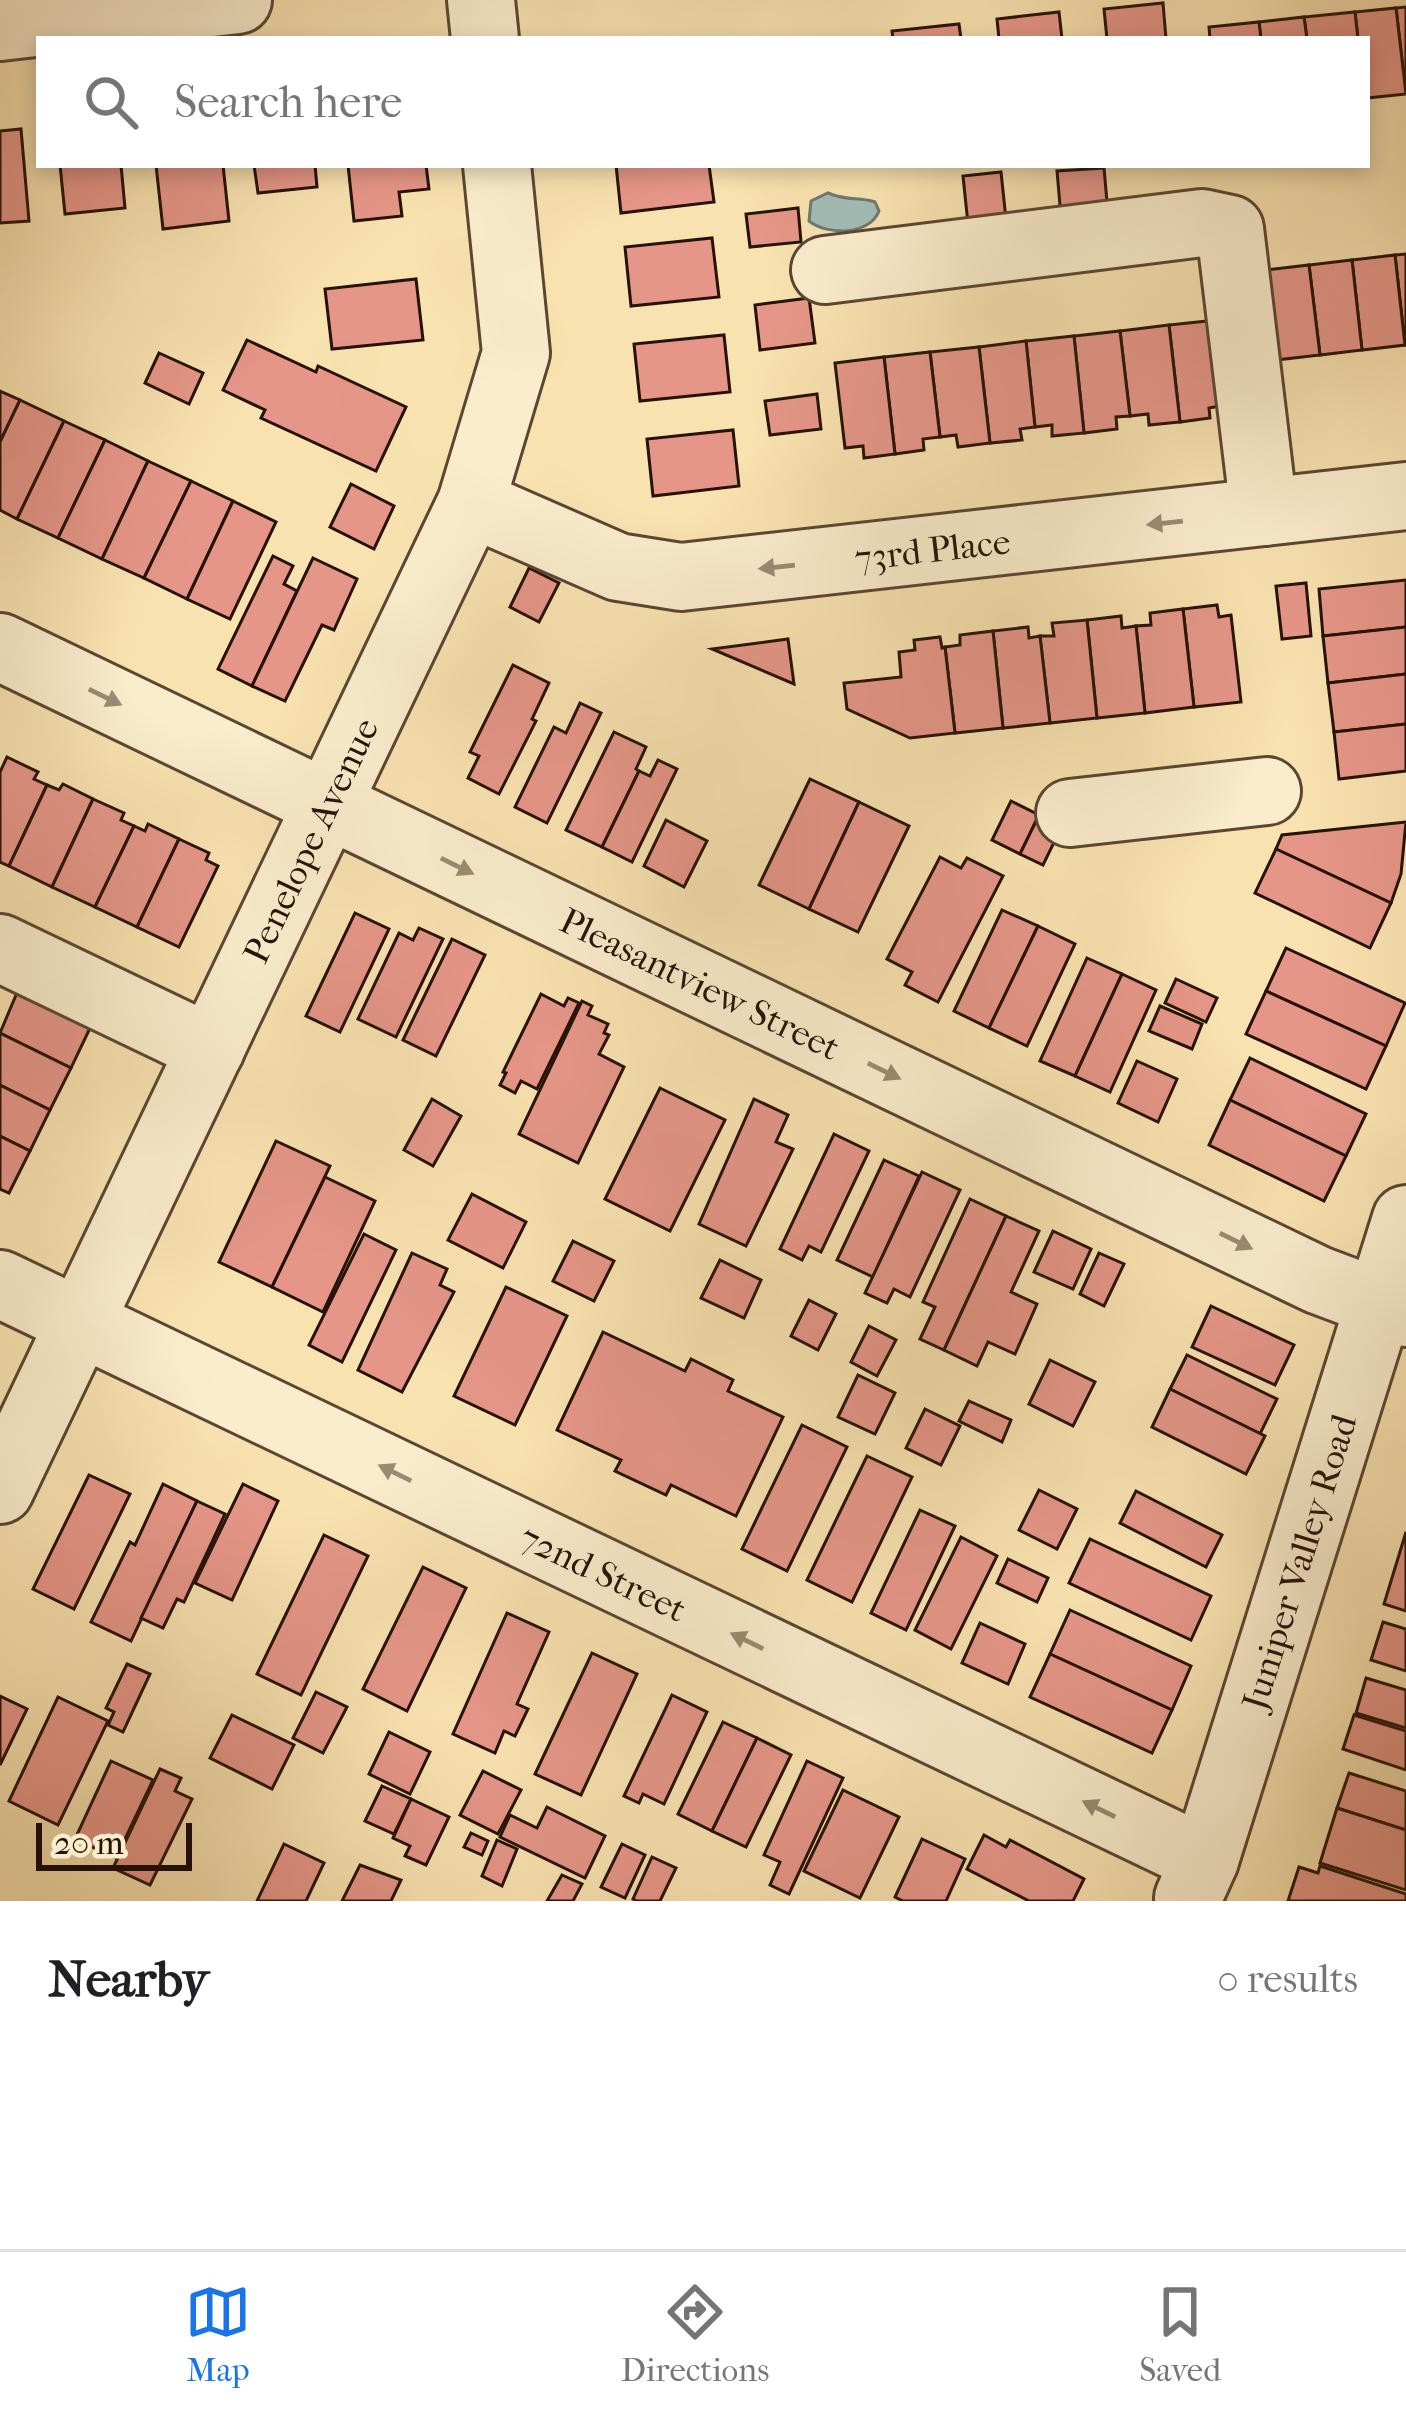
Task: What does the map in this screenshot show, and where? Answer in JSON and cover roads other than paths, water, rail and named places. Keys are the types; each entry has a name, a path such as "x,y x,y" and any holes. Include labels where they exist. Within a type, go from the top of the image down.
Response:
{"street":[{"path":"0,27 238,0"},
{"path":"481,0 485,36"},
{"name":"Penelope Avenue","path":"0,1490 471,502 516,353 497,168"},
{"path":"825,270 1202,223 1231,229 1264,512"},
{"name":"73rd Place","path":"471,502 618,567 681,577 1406,496"},
{"name":"Pleasantview Street","path":"0,647 1318,1280 1393,1308"},
{"path":"1070,812 1267,791"},
{"path":"0,948 211,1049"},
{"name":"Juniper Valley Road","path":"1196,1880 1393,1308 1406,1219"},
{"name":"72nd Street","path":"0,1283 1196,1880"}],"water":[{"path":"828,193 875,202 879,211 858,229 817,226 809,221 811,201"}]}
